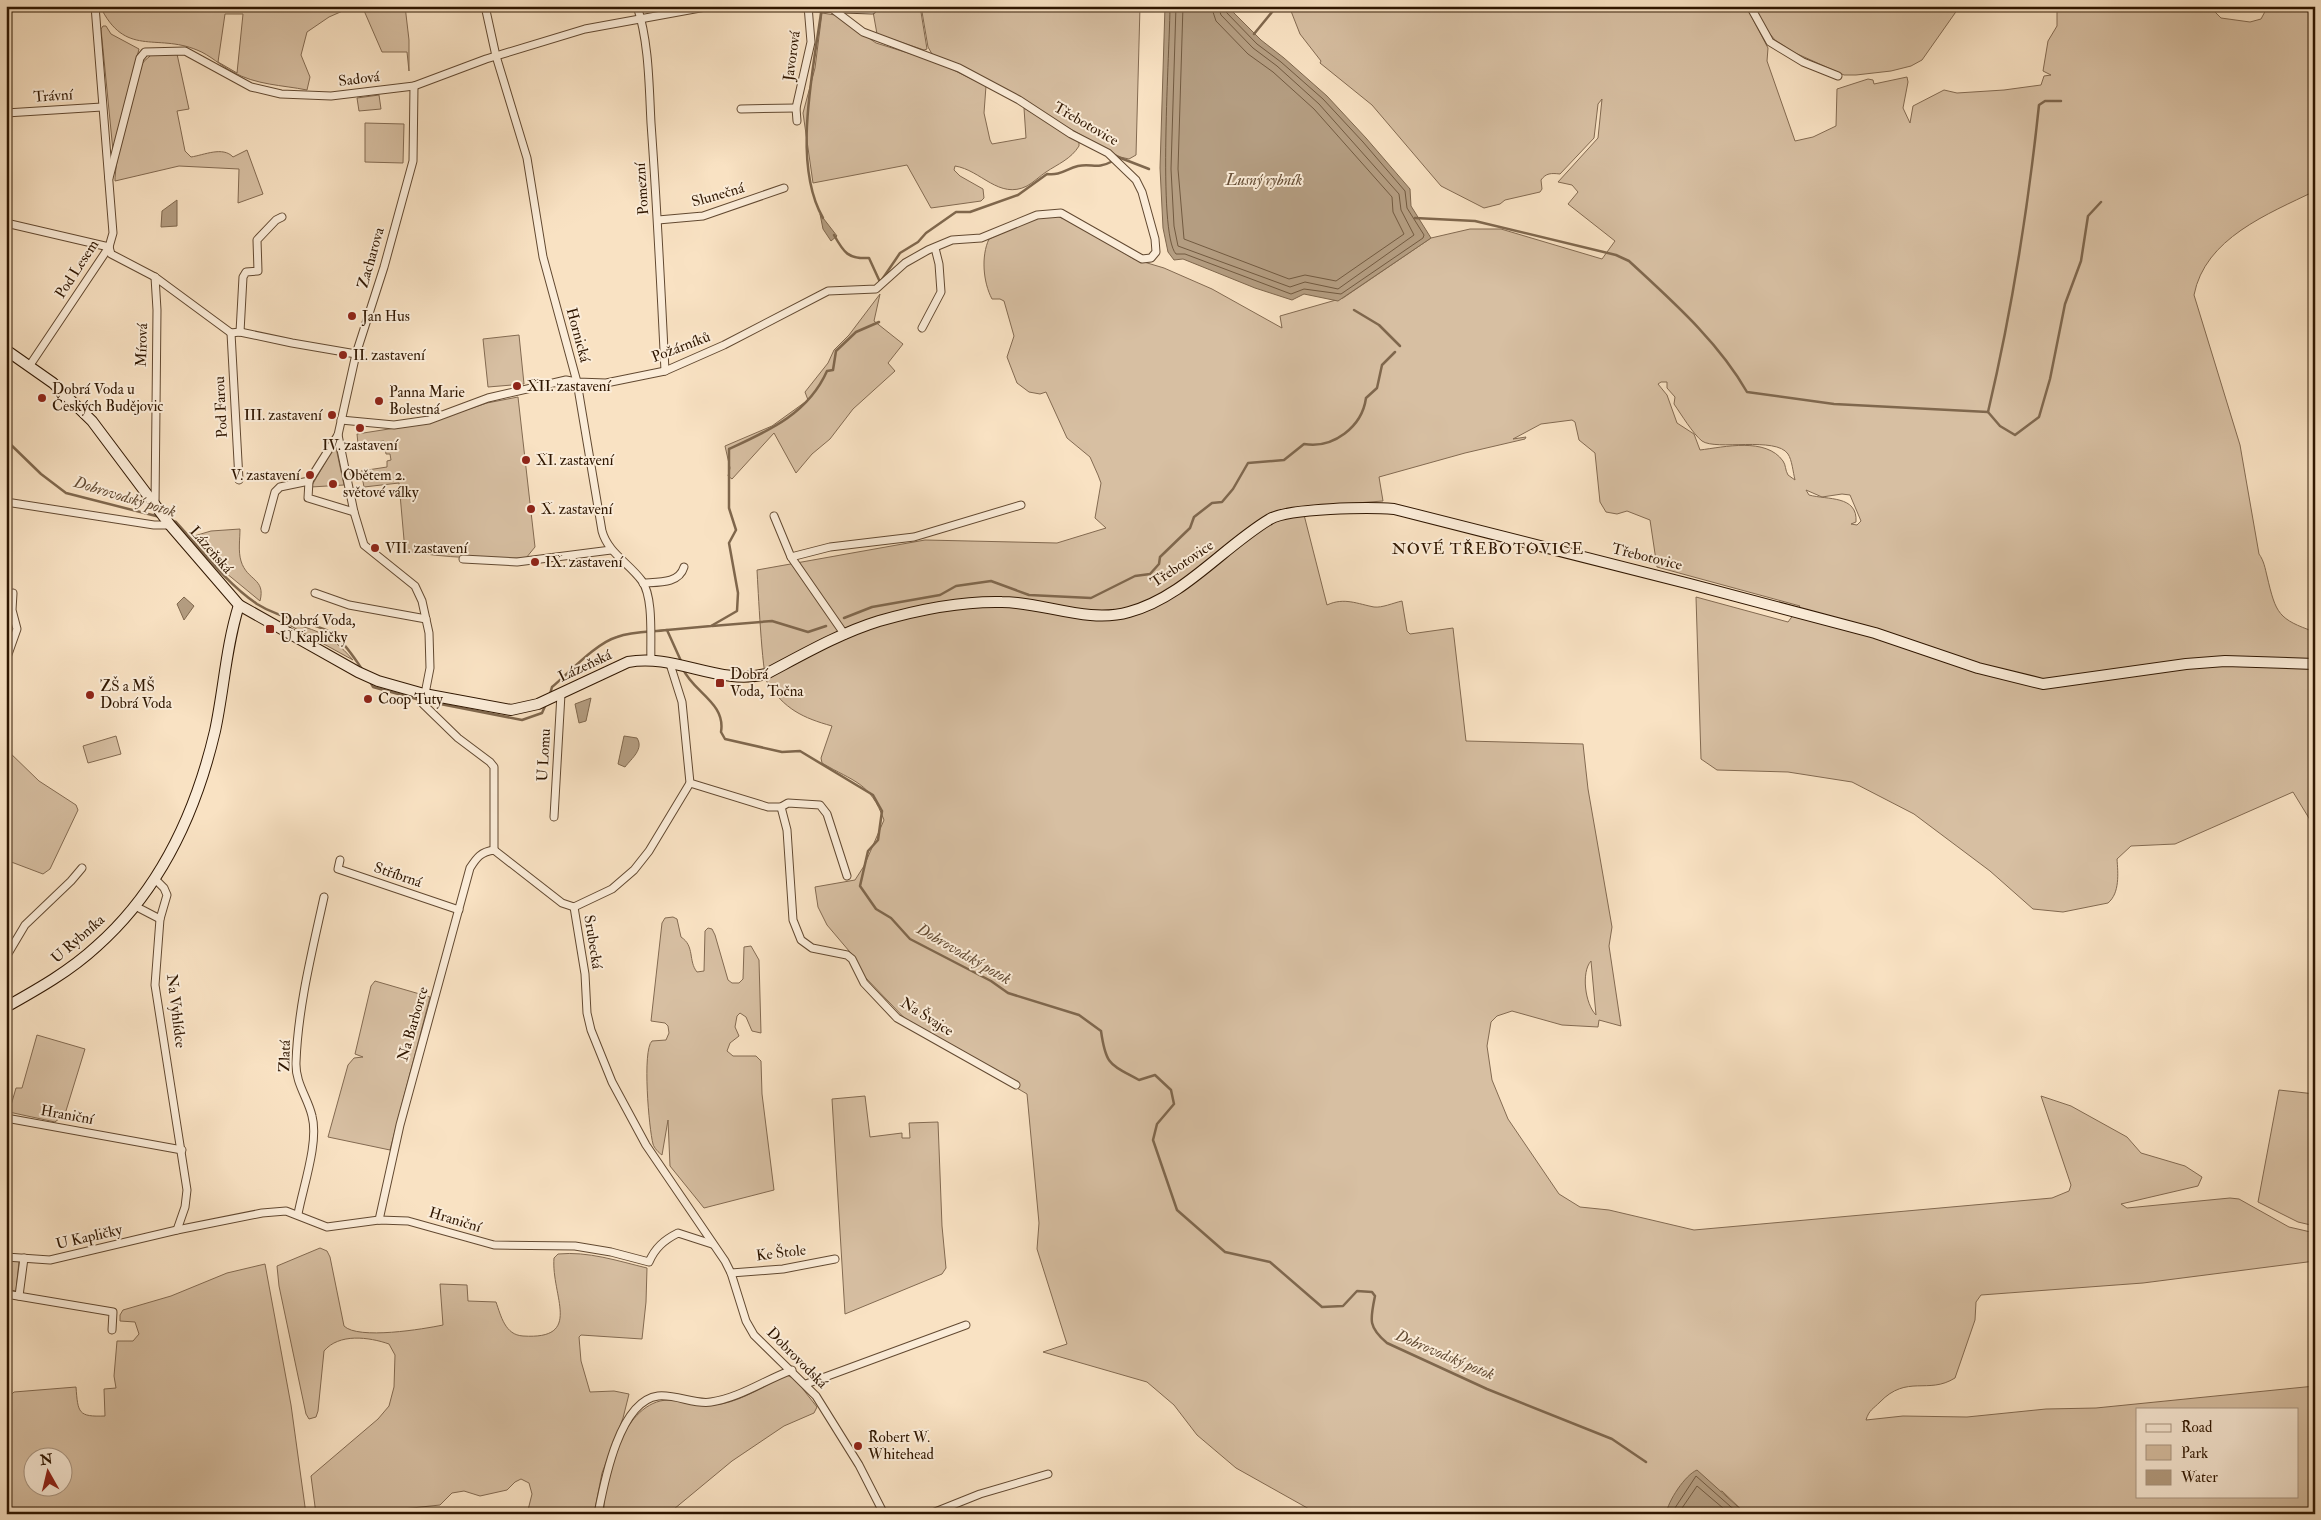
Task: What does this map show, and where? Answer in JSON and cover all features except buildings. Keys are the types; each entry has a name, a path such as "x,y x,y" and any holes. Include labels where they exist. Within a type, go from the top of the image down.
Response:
{"street":[{"name":"Pod Lesem","path":"30,365 109,247 113,233 95,6"},
{"name":"Hornická","path":"485,6 496,56 527,158 543,257 577,382 605,544 643,583"},
{"name":"Pomezní","path":"637,6 641,18 648,85 658,220 665,371"},
{"name":"Sadová","path":"137,69 140,58 145,52 185,51 224,74 251,87 291,94 331,96 414,86 496,56 585,29 711,6"},
{"path":"756,6 872,10"},
{"path":"1750,6 1770,42 1803,62 1838,76"},
{"name":"Javorová","path":"797,120 796,108 811,42 808,7"},
{"name":"Třebotovice","path":"834,10 863,32 959,68 1019,100 1072,134 1108,153 1136,180 1142,192 1157,248 1153,256 1142,259 1062,213 1036,215 982,238 952,240 932,249 905,263 876,289"},
{"name":"Pod Lesem","path":"109,178 137,69"},
{"name":"Zacharova","path":"309,481 338,435 356,354 384,267 413,161 414,86"},
{"name":"Trávní","path":"6,113 102,107"},
{"path":"741,109 796,108"},
{"name":"Slunečná","path":"658,220 703,216 784,188"},
{"path":"240,332 243,277 246,272 258,271 257,240 276,220 282,217"},
{"path":"6,223 109,247 111,254 154,277 231,333 240,332 356,354"},
{"path":"922,328 941,292 940,264 932,249"},
{"name":"Mírová","path":"154,277 157,310 155,505"},
{"name":"Požárníků","path":"341,420 394,425 429,420 488,398 566,380 606,382 665,371 724,345 828,291 876,289"},
{"name":"Pod Farou","path":"231,333 239,480"},
{"name":"Lázeňská","path":"6,350 30,365 53,383 92,421 170,525 239,605 358,672 424,699 511,710 538,704 628,662 650,661 689,668"},
{"name":"Zacharova","path":"338,435 354,512 364,545 415,586 429,633 430,668 424,699"},
{"path":"265,529 275,492 280,487 309,481 308,498 354,512"},
{"path":"6,502 154,525 170,525"},
{"path":"791,557 830,547 914,537 1021,505"},
{"name":"Třebotovice","path":"689,668 723,676 748,678 766,674 844,635 878,621 946,606 1002,602 1103,616 1128,613 1158,600 1184,584 1272,518 1302,512 1369,507 1394,509 1690,584 1876,633 1978,668 2043,684 2186,664 2226,661 2315,664"},
{"path":"774,516 791,557 844,635"},
{"path":"463,560 517,562 611,550"},
{"path":"650,661 648,594 643,583 671,581 682,573 684,567"},
{"path":"6,660 17,629 16,618 9,609 13,593"},
{"path":"315,593 349,605 426,620"},
{"path":"155,879 192,810 215,729 232,629 239,605"},
{"path":"672,664 682,702 690,783 768,807 781,807 788,803 820,805 827,814 847,876"},
{"name":"U Lomu","path":"554,817 558,695"},
{"path":"424,699 458,738 491,763 494,772 494,850 562,903 574,907"},
{"name":"Srubecká","path":"646,1145 612,1082 591,1030 587,1013 585,974 574,907 612,889 634,870 649,851 690,783"},
{"name":"Na Švajce","path":"781,807 787,830 793,920 801,940 812,948 846,955 852,959 864,983 897,1018 1016,1084"},
{"name":"Na Barborce","path":"379,1220 400,1125 470,868 477,856 484,851 494,850"},
{"name":"Stříbrná","path":"340,860 338,869 459,910"},
{"path":"6,957 25,925 82,868"},
{"name":"U Rybníka","path":"6,1007 62,974 98,946 135,906 155,879"},
{"name":"Na Vyhlídce","path":"155,879 164,888 167,895 160,919 155,985 187,1190 185,1207 177,1230"},
{"name":"Zlatá","path":"298,1214 314,1135 312,1117 299,1084 296,1064 305,980 324,897"},
{"path":"135,906 160,919"},
{"name":"Hraniční","path":"6,1118 182,1150"},
{"name":"Dobrovodská","path":"646,1145 731,1273 746,1321 754,1335 806,1384 836,1426 884,1514"},
{"name":"Hraniční","path":"177,1230 262,1213 286,1211 298,1214 327,1227 379,1220 420,1223 494,1246 576,1246 611,1252 649,1262 653,1253 666,1239 678,1234 712,1244"},
{"name":"U Kapličky","path":"6,1257 50,1260 177,1230"},
{"path":"19,1296 24,1258"},
{"name":"Ke Štole","path":"731,1273 783,1270 835,1259"},
{"path":"6,1294 113,1312 112,1330"},
{"path":"806,1384 966,1325"},
{"path":"598,1514 606,1474 618,1439 631,1416 644,1401 668,1395 708,1403 728,1399 768,1378 792,1370"},
{"path":"930,1514 980,1494 1048,1474"}],"green space":[{"path":"100,6 354,6 329,17 307,32 301,55 310,77 307,90 251,80 224,67 197,50 182,45 131,38 120,32 110,22","holes":["225,14 243,14 237,73 218,62"]},
{"path":"362,6 405,6 409,40 409,71 407,52 382,52"},
{"path":"872,6 920,6 927,49 924,50 877,34"},
{"path":"921,6 1140,6 1136,155 1129,159 1120,157 952,62 932,54 928,47"},
{"path":"1289,6 1746,6 1768,48 1767,61 1795,141 1813,137 1836,126 1837,89 1868,79 1873,80 1874,84 1907,77 1908,82 1903,108 1910,123 1913,106 1944,90 1957,93 2041,85 2044,76 2051,75 2043,71 2048,41 2057,26 2057,6 2209,6 2221,18 2250,22 2261,19 2268,6 2315,6 2315,191 2259,219 2225,243 2211,258 2200,275 2194,295 2240,445 2259,554 2264,565 2273,599 2276,607 2286,619 2315,632 2315,828 2293,792 2175,844 2131,846 2117,859 2118,876 2115,894 2108,903 2063,912 2033,909 1990,871 1914,814 1852,782 1788,772 1717,770 1701,759 1696,597 1788,622 1800,606 1657,567 1650,520 1627,511 1617,514 1606,512 1600,502 1595,453 1579,440 1575,422 1572,420 1541,424 1513,439 1526,437 1525,439 1465,453 1379,477 1383,501 1302,507 1327,605 1345,601 1377,607 1402,601 1407,631 1410,634 1453,628 1466,741 1583,744 1588,789 1612,927 1609,946 1621,1026 1599,1020 1598,1027 1562,1025 1512,1011 1497,1016 1491,1022 1487,1046 1492,1080 1508,1119 1559,1194 1580,1207 1609,1210 1694,1230 2052,1198 2069,1191 2071,1185 2041,1096 2071,1106 2127,1137 2141,1153 2185,1166 2202,1177 2198,1186 2121,1204 2127,1208 2230,1198 2239,1199 2289,1227 2315,1233 2315,1261 2143,1283 1981,1295 1976,1302 1975,1320 1955,1378 1936,1385 1899,1389 1873,1408 1866,1420 1903,1416 1967,1417 2046,1409 2096,1408 2315,1386 2315,1514 1746,1514 1722,1491 1667,1509 1666,1514 1318,1514 1236,1468 1197,1435 1174,1405 1147,1382 1043,1352 1067,1344 1037,1249 1039,1223 1027,1094 913,1027 864,976 855,958 827,925 818,907 815,887 855,880 864,866 884,820 879,807 867,790 852,779 822,763 821,758 832,726 803,716 787,706 767,682 762,647 757,570 925,540 1057,543 1106,528 1095,518 1101,483 1090,457 1067,438 1046,392 1040,394 1029,392 1017,383 1007,357 1014,336 1004,301 992,299 985,277 984,261 989,239 1043,216 1054,215 1075,223 1134,259 1164,268 1212,289 1282,328 1280,316 1343,298 1431,238 1470,229 1501,229 1602,259 1615,241 1568,204 1578,192 1572,185 1558,182 1598,138 1602,99 1598,104 1594,138 1560,174 1545,176 1541,180 1542,189 1540,192 1505,200 1500,204 1484,208 1441,186 1372,105 1320,63 1321,61 1300,34","holes":["1667,382 1667,388 1675,397 1674,404 1698,438 1709,444 1744,445 1700,450 1694,434 1677,423 1667,395 1658,384","1744,445 1759,445 1781,449 1788,454 1795,480 1788,475 1785,464 1776,454 1756,446","1806,490 1822,497 1842,494 1850,495 1861,521 1857,525 1851,524 1856,522 1855,513 1847,503 1809,495","1591,961 1596,1015 1589,1003 1585,980"]},
{"path":"1754,6 1960,6 1922,60 1911,66 1891,71 1844,75 1793,52 1775,40 1765,28"},
{"path":"822,13 835,15 876,43 937,62 986,86 984,113 992,144 1026,138 1024,108 1079,141 1079,146 1064,161 1027,186 1017,189 999,187 955,166 954,170 960,176 983,189 984,198 981,201 931,208 907,165 813,183 803,113 815,68"},
{"path":"103,26 106,26 111,34 139,49 113,151 101,29"},
{"path":"153,53 177,54 189,109 177,111 185,151 191,157 207,153 224,152 233,157 247,150 263,194 238,203 239,169 179,166 115,181 121,141 134,86 142,64"},
{"path":"379,95 381,109 359,111 357,98"},
{"path":"365,123 404,124 403,163 365,162"},
{"path":"880,294 874,321 903,344 888,363 895,371 853,409 830,439 812,454 796,473 774,433 732,479 728,476 730,468 725,446 772,426 808,400 805,392 828,363 834,350 849,335"},
{"path":"519,335 524,384 488,387 483,339"},
{"path":"518,397 535,547 526,558 466,558 405,551 399,483 364,487 361,471 387,467 387,461 391,460 390,454 386,454 384,441 358,444 357,434 427,423 487,403"},
{"path":"336,448 344,485 311,487 333,449"},
{"path":"240,529 239,549 241,561 244,568 260,588 260,601 226,573 194,536 211,531"},
{"path":"280,620 311,629 328,637 353,660"},
{"path":"116,736 121,754 88,763 83,746"},
{"path":"6,749 39,781 76,805 78,810 50,869 43,874 6,860"},
{"path":"673,917 677,919 681,937 690,949 694,968 697,972 704,971 705,931 708,928 712,929 715,935 728,980 732,983 739,983 743,979 744,947 751,946 759,960 761,1033 752,1031 746,1017 740,1013 737,1016 735,1027 739,1036 730,1043 727,1051 733,1056 756,1056 761,1061 762,1094 774,1190 704,1208 670,1166 668,1120 662,1155 654,1146 651,1136 647,1090 647,1059 652,1041 666,1040 669,1033 668,1026 665,1023 651,1021 662,923 665,918"},
{"path":"375,981 430,997 390,1150 328,1137 348,1065 354,1058 363,1057 355,1054 371,986"},
{"path":"37,1035 85,1049 65,1114 55,1122 9,1112 16,1088 22,1088"},
{"path":"2279,1090 2315,1094 2315,1226 2298,1222 2258,1202"},
{"path":"865,1096 870,1137 902,1133 902,1138 910,1138 909,1123 938,1122 942,1226 946,1268 942,1274 845,1314 832,1099"},
{"path":"320,1248 327,1251 330,1257 344,1326 351,1330 376,1333 443,1325 440,1284 467,1285 468,1301 496,1302 505,1324 517,1335 542,1335 553,1331 559,1323 559,1300 554,1272 554,1258 558,1254 592,1255 647,1268 642,1339 581,1335 579,1337 581,1361 590,1392 614,1391 629,1394 623,1418 602,1473 594,1514 527,1514 532,1494 529,1483 521,1479 507,1490 480,1496 464,1491 452,1493 440,1505 393,1510 393,1514 316,1514 311,1476 378,1419 389,1406 394,1387 395,1355 389,1344 364,1338 346,1339 330,1345 324,1351 318,1411 316,1417 309,1419 306,1414 279,1286 277,1266"},
{"path":"6,1261 19,1261 16,1291 6,1289"},
{"path":"265,1264 291,1405 306,1514 6,1514 6,1400 14,1392 76,1387 81,1412 89,1416 105,1416 104,1389 116,1388 114,1376 117,1341 133,1341 139,1334 135,1322 120,1321 120,1315 123,1310 171,1296 227,1273"},
{"path":"787,1375 795,1379 817,1407 814,1413 784,1426 732,1461 668,1514 609,1514 604,1509 612,1459 629,1426 640,1413 653,1404 668,1400 707,1405 729,1402 746,1396"}],"water":[{"name":"Lusný rybník","path":"1165,6 1227,6 1261,40 1327,96 1366,138 1410,189 1411,206 1431,238 1338,301 1304,294 1292,300 1255,288 1183,259 1174,260 1168,252 1163,228 1160,168"},
{"path":"177,200 177,226 161,227 162,211"},
{"path":"820,214 837,236 831,241 823,229"},
{"path":"184,597 194,606 184,620 177,604"},
{"path":"591,698 586,721 579,723 575,704"},
{"path":"624,736 637,738 639,742 638,750 625,767 618,764"},
{"path":"1697,1470 1746,1514 1666,1514 1670,1502 1678,1489 1687,1477"}],"waterway":[{"path":"1254,34 1277,6"},
{"path":"821,13 807,118 807,145 808,172 814,196 823,218"},
{"path":"1988,412 2005,336 2018,259 2039,105 2045,101 2061,101"},
{"path":"1118,157 1149,169"},
{"path":"881,281 900,253 918,242 926,233 956,212 970,212 1018,195 1047,174 1059,173 1083,165 1098,166 1113,161"},
{"path":"1415,218 1475,221 1616,255 1629,261 1708,338 1747,392 1834,404 1988,412 2000,426 2015,435 2039,417 2050,379 2065,304 2081,261 2088,216 2101,202"},
{"path":"834,235 847,254 869,258 880,282"},
{"path":"1354,310 1379,325 1400,346"},
{"path":"667,630 711,626 737,611 738,593 729,543 736,530 729,508 729,449 772,428 798,410 819,386 827,371 833,370 836,351 856,332 879,322"},
{"path":"844,618 872,607 940,595 956,586 991,581 1029,595 1091,598 1135,576 1150,574 1159,564 1160,557 1190,528 1194,517 1212,503 1222,502 1233,489 1248,463 1284,460 1304,444 1315,445 1325,443 1344,434 1352,427 1359,418 1366,398 1377,388 1382,365 1395,352"},
{"name":"Dobrovodský potok","path":"6,440 41,474 66,493 160,517"},
{"name":"Dobrovodský potok","path":"170,520 176,522 224,576 246,596 274,613 331,633 346,647 362,669"},
{"path":"712,626 772,621 808,632 826,626"},
{"name":"Dobrovodský potok","path":"550,694 552,687 600,645 623,635 667,630 681,661"},
{"name":"Dobrovodský potok","path":"683,669 719,713 721,732 725,739 782,752 800,751 873,795 882,811 878,840 868,851 860,886 876,909 891,918 910,939 991,981 1008,993 1079,1015 1101,1031 1105,1051 1111,1063 1139,1080 1155,1075 1171,1090 1174,1104 1157,1124 1153,1140 1177,1210 1225,1252 1270,1262 1322,1307 1343,1306 1357,1291 1372,1292 1375,1296 1372,1322 1376,1332 1387,1343 1487,1389 1612,1439 1646,1462"},
{"name":"Dobrovodský potok","path":"369,680 373,687 420,700 522,720 542,713 546,704"}],"place":[{"name":"Jan Hus","path":"352,316"},
{"name":"II. zastavení","path":"343,355"},
{"name":"XII. zastavení","path":"517,386"},
{"name":"Dobrá Voda u Českých Budějovic","path":"42,398"},
{"name":"Panna Marie Bolestná","path":"379,401"},
{"name":"III. zastavení","path":"332,415"},
{"name":"IV. zastavení","path":"360,428"},
{"name":"XI. zastavení","path":"526,460"},
{"name":"V. zastavení","path":"310,475"},
{"name":"Obětem 2. světové války","path":"333,484"},
{"name":"X. zastavení","path":"531,509"},
{"name":"VII. zastavení","path":"375,548"},
{"name":"IX. zastavení","path":"535,562"},
{"name":"Dobrá Voda, U Kapličky","path":"270,629"},
{"name":"Dobrá Voda, Točna","path":"720,683"},
{"name":"ZŠ a MŠ Dobrá Voda","path":"90,695"},
{"name":"Coop Tuty","path":"368,699"},
{"name":"Robert W. Whitehead","path":"858,1446"}],"district":[{"name":"NOVÉ TŘEBOTOVICE","path":"1488,549"}]}
